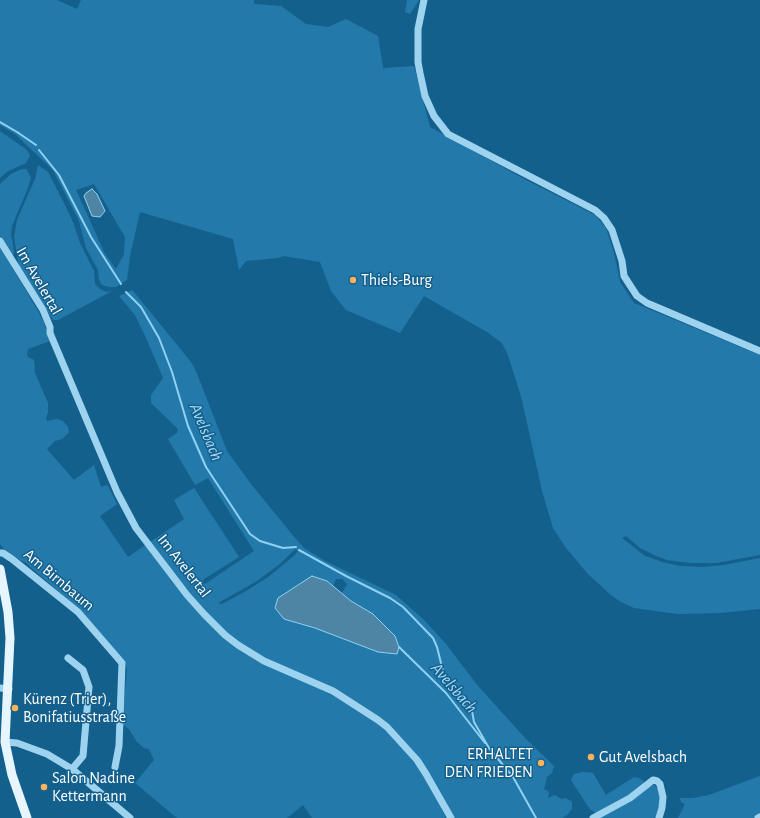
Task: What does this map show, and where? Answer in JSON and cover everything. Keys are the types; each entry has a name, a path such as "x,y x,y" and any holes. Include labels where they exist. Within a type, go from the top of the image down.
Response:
{"main road":[{"path":"0,569 2,592 10,638 4,689 7,756 27,818"}],"street":[{"path":"424,0 418,29 418,62 425,96 432,112 448,134 595,210 604,218 612,230 622,261 624,276 637,296 647,303 760,351"},
{"name":"Im Avelertal","path":"0,241 43,310 50,327 50,333 117,492 136,528 187,595 225,635 252,654 264,661 334,691 387,727 417,760 451,818"},
{"name":"Am Birnbaum","path":"0,553 3,553 12,559 78,612 122,662 118,746 115,767"},
{"path":"68,658 83,670 89,687 83,756 72,769"},
{"path":"6,742 17,743 41,751 72,769 130,818"},
{"path":"593,818 630,798 653,780 660,784 663,797 659,818"}],"shaded area":[{"path":"0,0 57,0 77,9 81,0 254,0 254,4 281,6 306,24 328,27 346,19 378,36 383,68 414,66 430,127 526,180 595,215 606,228 614,253 620,282 634,303 760,355 760,555 716,563 690,563 667,560 640,548 626,536 622,538 645,556 680,566 703,567 724,565 760,558 760,609 720,613 678,614 634,608 611,595 588,574 566,548 553,528 542,491 522,400 508,355 502,343 487,332 424,296 400,333 346,310 331,291 320,262 284,256 278,258 246,261 239,270 233,239 140,212 130,256 127,280 116,287 102,285 99,280 98,270 86,248 79,221 53,170 15,134 0,125","holes":["94,184 125,237 124,254 116,269 105,254 76,190"]},
{"path":"407,0 419,0 410,14 405,12"},
{"path":"0,131 27,150 30,155 26,163 8,171 0,178"},
{"path":"38,165 48,172 66,207 80,243 94,271 95,284 100,289 107,292 112,291 58,320 53,320 19,267 14,237 17,220 35,179"},
{"path":"22,169 26,169 31,178 12,226 11,234 14,252 13,256 0,235 0,184 11,174"},
{"path":"92,189 97,194 105,211 100,217 92,216 84,196"},
{"path":"0,247 38,311 50,341 28,349 27,354 28,357 34,360 35,373 48,403 47,421 57,419 63,421 68,427 69,432 62,439 55,441 47,449 74,480 94,465 101,487 107,485 117,504 100,516 128,557 184,519 174,500 194,488 239,557 204,579 203,583 205,584 254,551 208,478 195,485 168,439 177,433 178,429 151,403 151,395 163,378 135,315 119,296 132,290 191,362 196,371 227,451 251,484 295,538 304,548 325,561 396,595 424,620 446,644 478,686 526,739 554,766 552,773 547,777 544,789 549,792 548,798 555,795 561,799 566,798 572,802 572,809 562,818 453,818 427,771 383,728 415,763 443,807 441,808 446,818 312,818 303,805 287,818 177,818 135,783 154,760 149,749 144,748 137,742 129,729 122,724 127,669 125,663 84,614 26,563 3,548 0,544","holes":["295,549 298,551 295,555 267,578 222,604 218,603 257,581 281,563","312,576 327,581 333,586 336,579 342,579 347,584 342,593 351,601 373,614 315,628 284,619 278,598"]},
{"path":"312,576 327,581 351,601 373,614 395,636 399,647 397,654 378,652 315,628 284,619 275,608 278,598"},
{"path":"583,772 593,773 606,795 634,777 644,781 643,784 631,795 596,813 587,805 571,780 574,774"},
{"path":"760,776 760,814 753,818 678,818 685,804 681,802 680,798 693,798 709,795"},
{"path":"654,785 658,788 661,798 656,818 598,818 649,786"}],"waterway":[{"name":"Avelsbach","path":"0,122 36,145"},
{"name":"Avelsbach","path":"39,150 59,175 91,237 121,284"},
{"name":"Avelsbach","path":"126,292 141,307 159,338 172,372 188,426 206,467 250,534 260,541 283,548 296,547"},
{"name":"Avelsbach","path":"299,550 390,598 403,607 433,638 437,647 444,675 454,693 472,711 474,722 489,748"},
{"name":"Avelsbach","path":"399,647 446,693 485,743"},
{"name":"Avelsbach","path":"489,748 513,777 536,818"}],"place":[{"name":"Thiels-Burg","path":"353,280"},
{"name":"Kürenz (Trier), Bonifatiusstraße","path":"15,708"},
{"name":"Gut Avelsbach","path":"591,757"},
{"name":"ERHALTET DEN FRIEDEN","path":"541,763"},
{"name":"Salon Nadine Kettermann","path":"44,787"}]}
